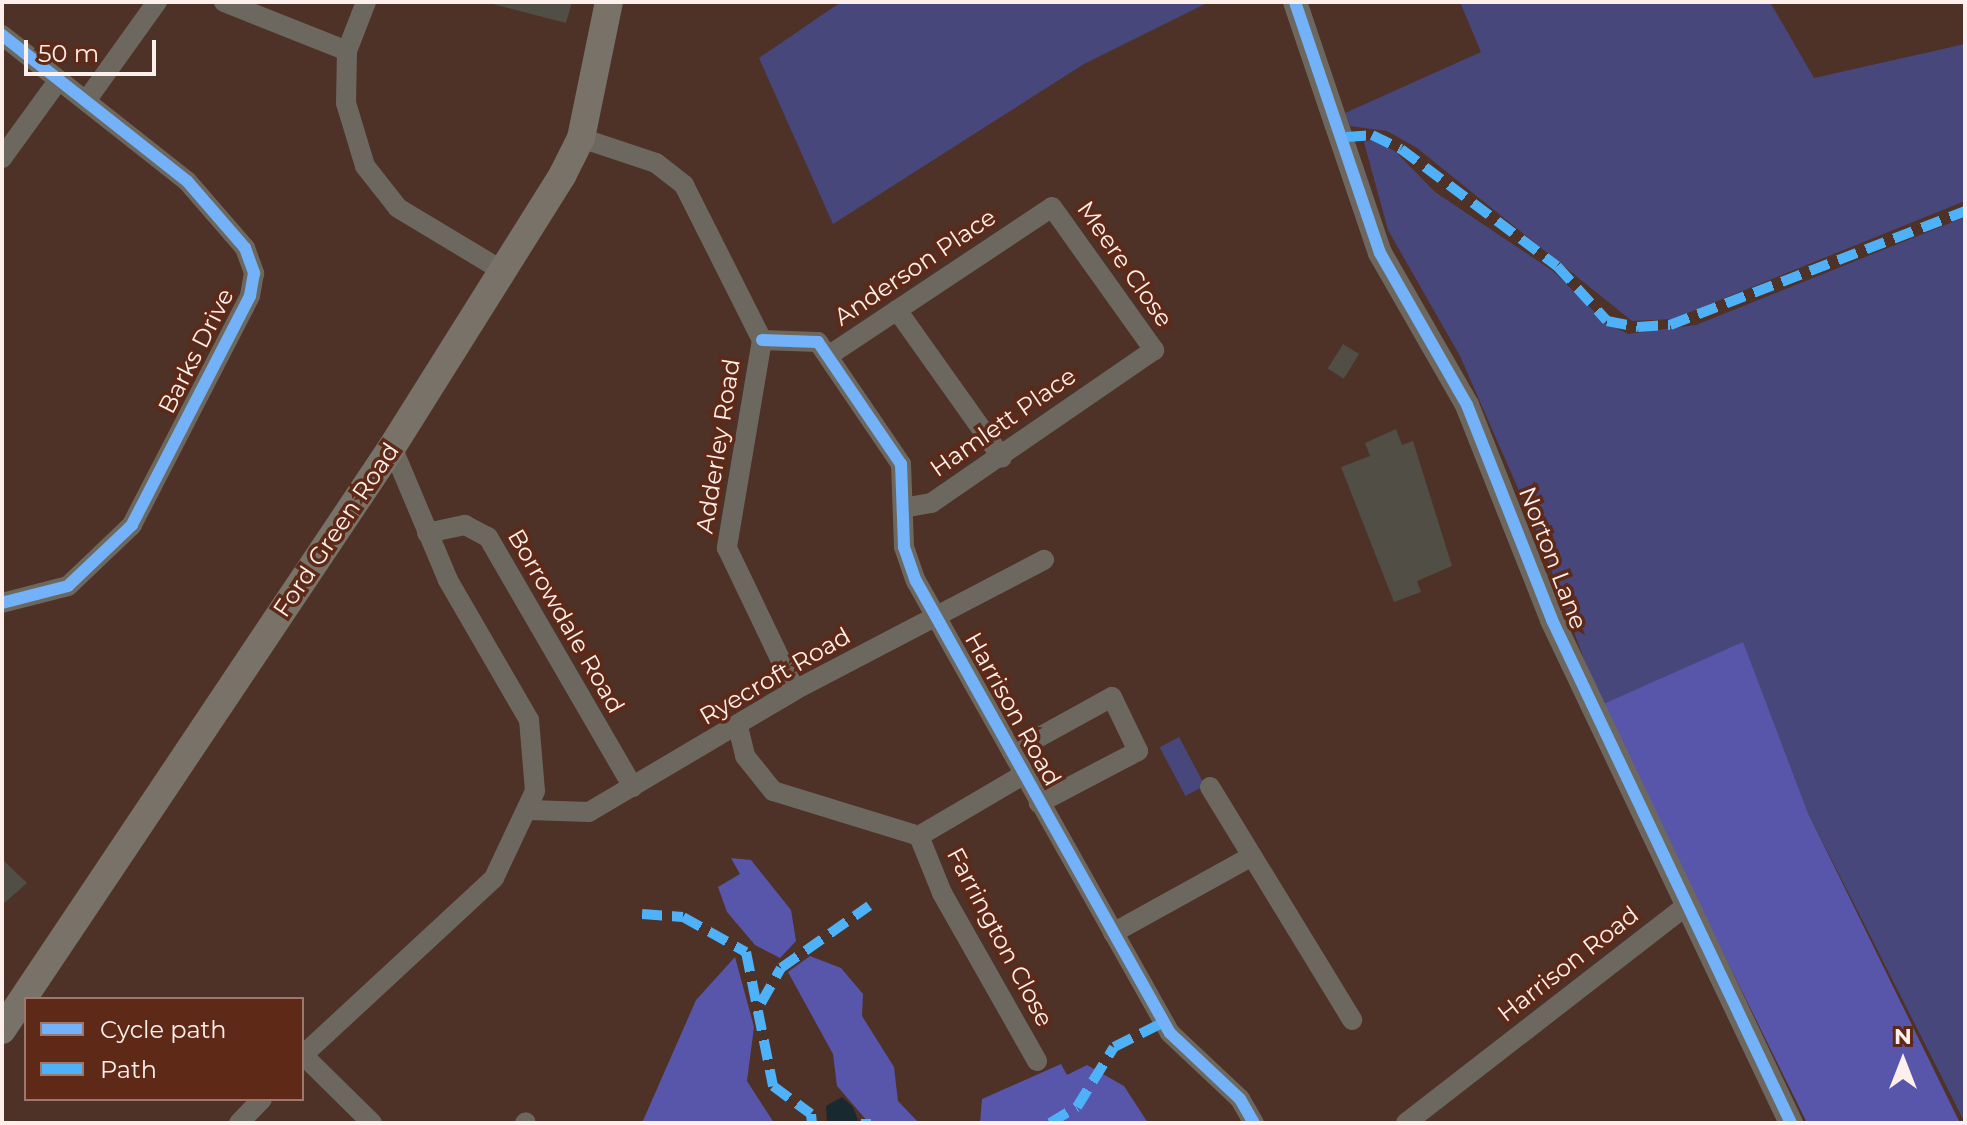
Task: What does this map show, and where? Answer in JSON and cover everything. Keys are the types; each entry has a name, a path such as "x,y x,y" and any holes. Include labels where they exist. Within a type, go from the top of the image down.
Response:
{"main road":[{"name":"Ford Green Road","path":"24,997 392,447 503,271 581,138 609,2"},
{"name":"Ford Green Road","path":"2,1030 24,997"}],"street":[{"path":"86,101 157,2"},
{"path":"224,2 347,51"},
{"path":"366,2 347,51 346,103 365,166 398,208 503,271"},
{"name":"Norton Lane","path":"1295,2 1380,253 1467,405 1552,620 1791,1123"},
{"name":"Barks Drive","path":"2,35 187,181 245,248 254,273 250,296 132,525 68,586 2,603"},
{"path":"2,158 58,81"},
{"name":"Adderley Road","path":"581,138 656,163 684,185 762,340 727,548 795,690"},
{"name":"Meere Close","path":"1028,223 1052,207 1154,350 1128,367"},
{"name":"Anderson Place","path":"831,354 1028,223"},
{"path":"897,310 1002,458"},
{"path":"762,340 818,342 831,354"},
{"name":"Harrison Road","path":"831,354 901,464 904,547 936,617 1170,1033 1240,1099 1254,1123"},
{"name":"Hamlett Place","path":"903,508 931,503 1002,458 1128,367"},
{"path":"304,1054 494,878 529,810 537,768 529,720 427,533 392,447"},
{"name":"Borrowdale Road","path":"427,533 465,525 488,537 633,787"},
{"name":"Ryecroft Road","path":"529,810 589,812 738,727 795,690 1044,560"},
{"path":"1012,752 1112,697 1138,751 1039,803"},
{"path":"738,727 745,756 773,791 919,836 1023,775"},
{"path":"1210,787 1352,1020"},
{"name":"Farrington Close","path":"919,836 942,893 1037,1061"},
{"path":"1113,933 1250,857"},
{"name":"Harrison Road","path":"1406,1123 1686,906"},
{"path":"304,1058 372,1123"},
{"path":"239,1123 260,1101"}],"shaded area":[{"path":"841,2 1209,2 1084,64 833,224 759,58"},
{"path":"1460,2 1770,2 1814,78 1965,44 1965,201 1673,319 1632,321 1417,148 1387,131 1350,126 1345,113 1481,52"},
{"path":"1371,140 1395,151 1435,192 1553,271 1605,322 1628,334 1696,325 1965,217 1965,1123 1808,813 1743,643 1601,705 1537,532 1460,356 1388,230 1364,142"},
{"path":"1743,642 1808,813 1960,1123 1807,1123 1601,705"},
{"path":"1179,737 1205,786 1185,796 1160,747"},
{"path":"731,858 751,860 791,910 796,941 780,958 755,945 727,912 718,887 740,874"},
{"path":"810,956 841,968 863,994 862,1016 894,1067 898,1101 919,1123 869,1123 837,1086 833,1054 788,972"},
{"path":"735,957 754,1027 747,1081 774,1123 642,1123 696,1000"},
{"path":"1061,1064 1067,1075 1087,1065 1124,1086 1148,1123 980,1123 982,1099"}],"water":[{"path":"842,1097 853,1107 859,1123 827,1122 826,1106"}],"building":[{"path":"485,2 572,2 566,23"},
{"path":"1343,344 1359,354 1344,379 1328,369"},
{"path":"1396,429 1402,445 1413,441 1452,566 1417,581 1421,592 1394,602 1341,467 1370,456 1365,443"},
{"path":"2,859 27,883 2,905"}],"marked path":[{"path":"1346,137 1372,135 1401,149 1557,266 1607,321 1638,327 1670,325 1965,211"},
{"path":"761,1003 781,968 869,906"},
{"path":"642,914 683,917 746,952 773,1086 811,1114 812,1123"},
{"path":"1050,1123 1077,1107 1114,1047 1164,1022"}],"cycle path":[{"path":"1295,2 1380,253 1467,405 1552,620 1791,1123"},
{"path":"2,35 187,181 245,248 254,273 250,296 132,525 68,586 2,603"},
{"path":"762,340 818,342 901,464 904,547 916,581 1170,1033 1240,1099 1254,1123"}]}
